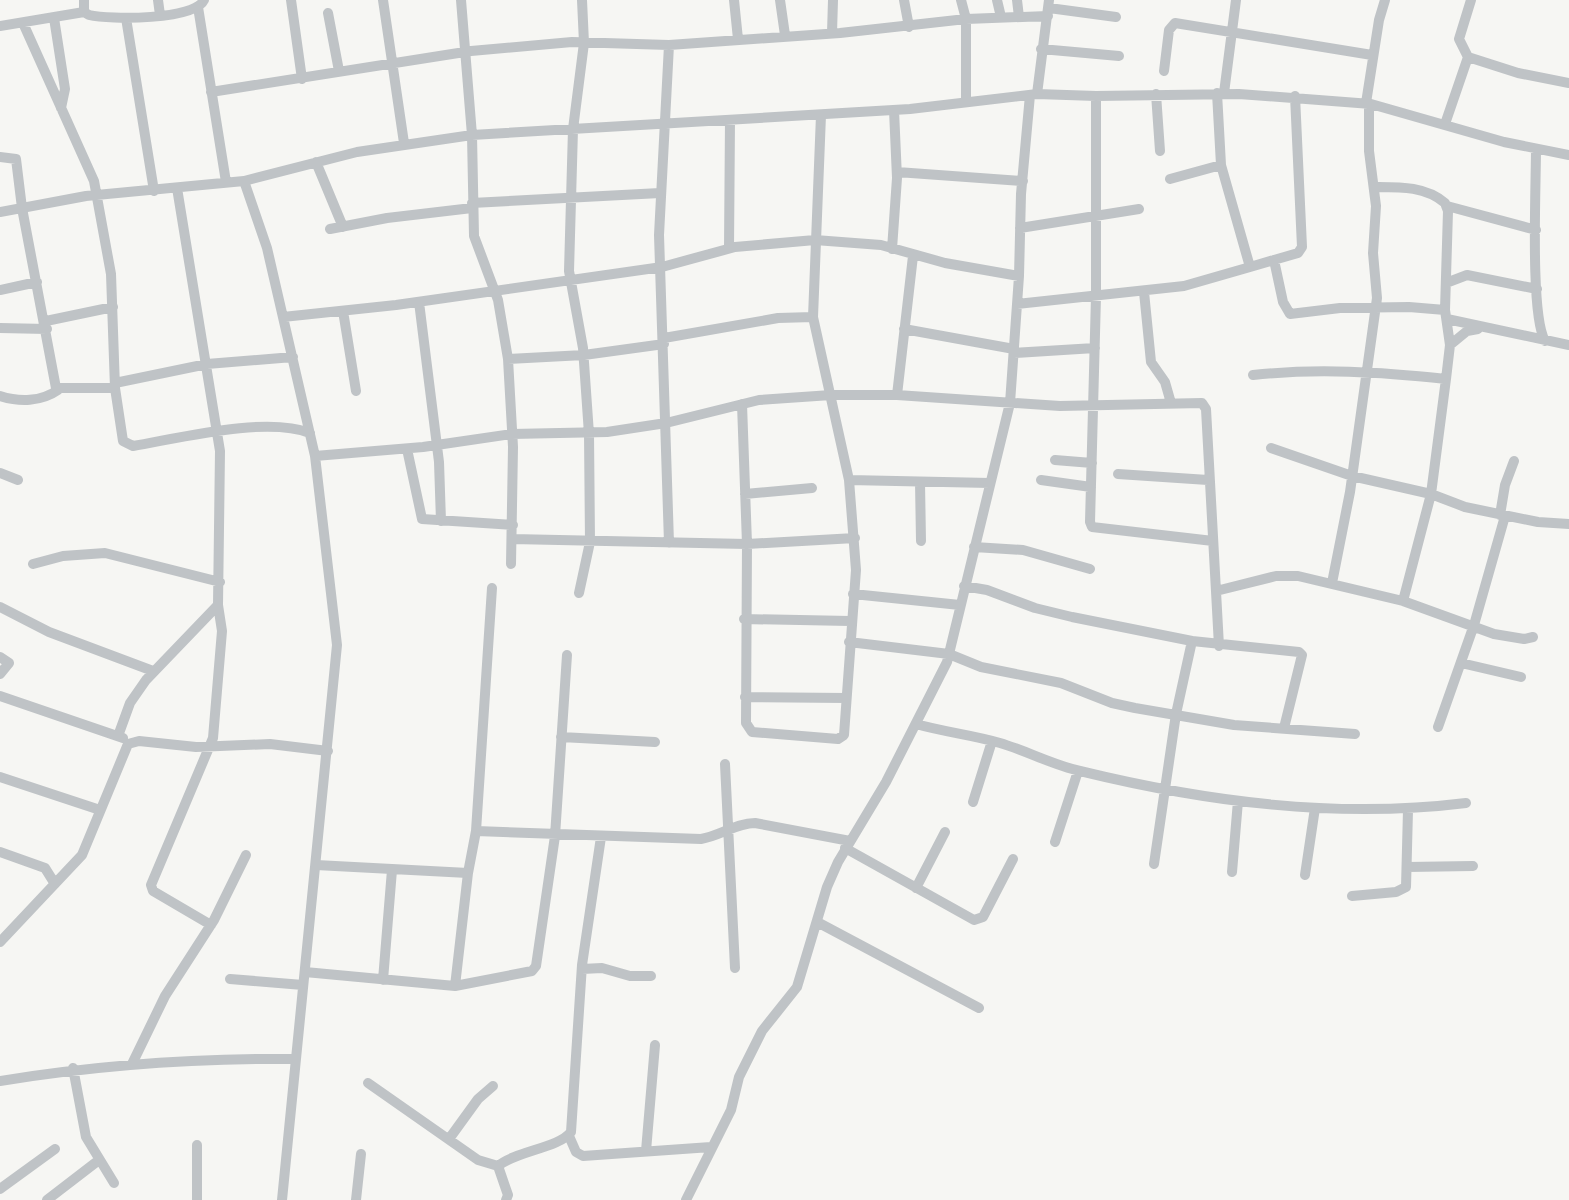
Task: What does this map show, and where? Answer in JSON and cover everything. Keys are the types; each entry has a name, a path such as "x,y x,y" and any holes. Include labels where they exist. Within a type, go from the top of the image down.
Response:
{"street":[{"path":"84,0 85,12"},
{"path":"158,0 160,15"},
{"path":"291,0 302,79"},
{"path":"383,0 404,143"},
{"path":"461,0 472,135 472,206 476,246 494,288 508,359 512,434 511,564"},
{"path":"579,593 590,542 589,434 584,355 571,278 570,199 573,129 583,43 582,0"},
{"path":"734,0 738,39"},
{"path":"780,0 785,36"},
{"path":"832,33 833,0"},
{"path":"904,0 909,27"},
{"path":"961,0 966,19 966,101"},
{"path":"997,0 1001,17"},
{"path":"1017,0 1018,17"},
{"path":"1236,0 1221,93 1221,165 1251,267"},
{"path":"1332,583 1352,476 1376,309 1373,253 1376,206 1367,103 1373,55 1385,0"},
{"path":"1445,124 1468,57 1460,39 1471,0"},
{"path":"0,26 85,12 94,16 126,18 160,15 201,4 211,92 226,182"},
{"path":"211,92 302,79 392,61 466,52 583,43 669,45 832,33 966,19 1018,17 1049,8 1116,17"},
{"path":"686,1200 731,1110 739,1077 761,1031 797,987 827,887 916,724 949,654 1010,403 1023,181 1049,8"},
{"path":"328,13 339,71"},
{"path":"54,18 65,89 61,108"},
{"path":"126,18 154,191"},
{"path":"23,23 94,181 113,307 115,385 121,433 129,446 217,432 294,428 310,433"},
{"path":"1164,71 1169,30 1175,23 1373,55"},
{"path":"669,45 660,193 669,543"},
{"path":"1041,49 1119,56"},
{"path":"1468,57 1518,73 1569,83"},
{"path":"0,212 97,195 244,181 404,143 472,135 894,110 1034,94 1096,96 1221,93 1367,103 1536,149 1569,155"},
{"path":"1148,94 1160,151"},
{"path":"1096,96 1092,527 1213,541"},
{"path":"1017,304 1144,292 1200,282 1298,253 1302,247 1295,96"},
{"path":"892,248 897,172 894,110"},
{"path":"742,404 747,544 744,619 746,723 752,732 838,739 844,735 855,538 849,480 813,317 821,115"},
{"path":"729,248 730,120"},
{"path":"1536,149 1537,289 1539,330 1545,341"},
{"path":"0,157 14,156 16,159 22,208 58,390"},
{"path":"316,162 343,227"},
{"path":"1170,179 1221,165"},
{"path":"897,172 1023,181"},
{"path":"244,181 267,248 315,456 337,645 282,1200"},
{"path":"1374,187 1417,190 1440,198 1447,206 1536,230"},
{"path":"177,188 217,432 220,582 218,605 222,631 215,729 211,746 151,885 153,891 211,925"},
{"path":"330,229 472,206 660,193"},
{"path":"1403,601 1431,494 1450,345 1446,315 1447,206"},
{"path":"1020,228 1139,209"},
{"path":"283,317 419,302 494,288 662,267 729,248 815,240 859,242 892,248 913,256 1019,276"},
{"path":"897,395 913,256"},
{"path":"1274,260 1288,312 1409,307 1446,315 1482,329 1569,345"},
{"path":"1446,283 1467,275 1537,289"},
{"path":"0,290 37,282"},
{"path":"1144,292 1151,362 1165,382 1171,403"},
{"path":"419,302 437,445 441,521"},
{"path":"0,328 46,325 113,307"},
{"path":"343,311 356,391"},
{"path":"508,359 584,355 778,318 813,317"},
{"path":"904,329 1014,351 1095,348"},
{"path":"1450,345 1467,331 1482,329"},
{"path":"1531,338 1539,330"},
{"path":"0,396 22,400 50,395 58,390 115,385 207,364 293,357"},
{"path":"1253,375 1300,370 1368,371 1446,379"},
{"path":"315,456 407,449 512,434 589,434 666,423 742,404 831,395 897,395 1010,403 1205,405 1219,646"},
{"path":"1271,448 1352,476 1431,494 1465,507 1569,524"},
{"path":"407,449 421,518 513,525"},
{"path":"1055,460 1092,463"},
{"path":"1438,727 1474,625 1502,515 1505,485 1514,461"},
{"path":"0,473 18,480"},
{"path":"1118,474 1208,480"},
{"path":"849,480 990,483"},
{"path":"1041,480 1091,487"},
{"path":"920,482 921,541"},
{"path":"745,494 812,488"},
{"path":"512,539 747,544 855,538"},
{"path":"974,547 1023,550 1090,569"},
{"path":"33,564 63,556 105,552 220,582"},
{"path":"1216,591 1281,575 1332,583 1403,601 1494,634 1524,639 1533,637"},
{"path":"964,586 987,590 1060,614 1192,641 1301,653 1284,728"},
{"path":"455,986 468,873 476,831 492,588"},
{"path":"853,594 960,605"},
{"path":"118,736 130,703 153,671 218,605"},
{"path":"0,607 49,632 153,671"},
{"path":"744,619 850,621"},
{"path":"1154,864 1164,789 1192,641"},
{"path":"849,642 949,654 981,667 1062,683 1112,703 1234,725 1354,734"},
{"path":"305,972 455,986 534,970 539,952 555,836 567,654"},
{"path":"0,657 9,663 0,674"},
{"path":"1461,663 1521,677"},
{"path":"0,696 133,742 211,746 270,744 328,751"},
{"path":"745,697 846,698"},
{"path":"916,724 992,741 1078,771 1238,801 1315,808 1408,810 1466,803"},
{"path":"561,737 655,742"},
{"path":"973,802 992,741"},
{"path":"2,938 82,855 125,750 133,742"},
{"path":"725,764 735,968"},
{"path":"1055,842 1078,771"},
{"path":"0,777 100,810"},
{"path":"1232,872 1238,801"},
{"path":"1305,875 1315,808"},
{"path":"1352,896 1401,891 1406,887 1408,810"},
{"path":"476,831 555,836 701,839 744,823 755,823 848,845 971,919 981,919 1013,859"},
{"path":"916,888 945,832"},
{"path":"601,837 582,969 569,1136 576,1152 583,1156 711,1147"},
{"path":"0,852 45,868 55,884"},
{"path":"132,1064 165,996 211,925 246,855"},
{"path":"316,864 468,873"},
{"path":"1407,867 1473,866"},
{"path":"383,980 392,870"},
{"path":"818,923 979,1008"},
{"path":"582,969 602,968 630,976 651,976"},
{"path":"230,979 303,985"},
{"path":"646,1151 655,1045"},
{"path":"0,1081 73,1068 211,1058 296,1059"},
{"path":"73,1068 83,1126 99,1160 114,1182"},
{"path":"368,1083 478,1160 498,1167"},
{"path":"449,1139 492,1086"},
{"path":"498,1167 505,1161 569,1136"},
{"path":"197,1145 197,1200"},
{"path":"0,1189 54,1149"},
{"path":"356,1200 361,1154"},
{"path":"47,1200 99,1160"},
{"path":"498,1167 508,1195 506,1200"}]}
